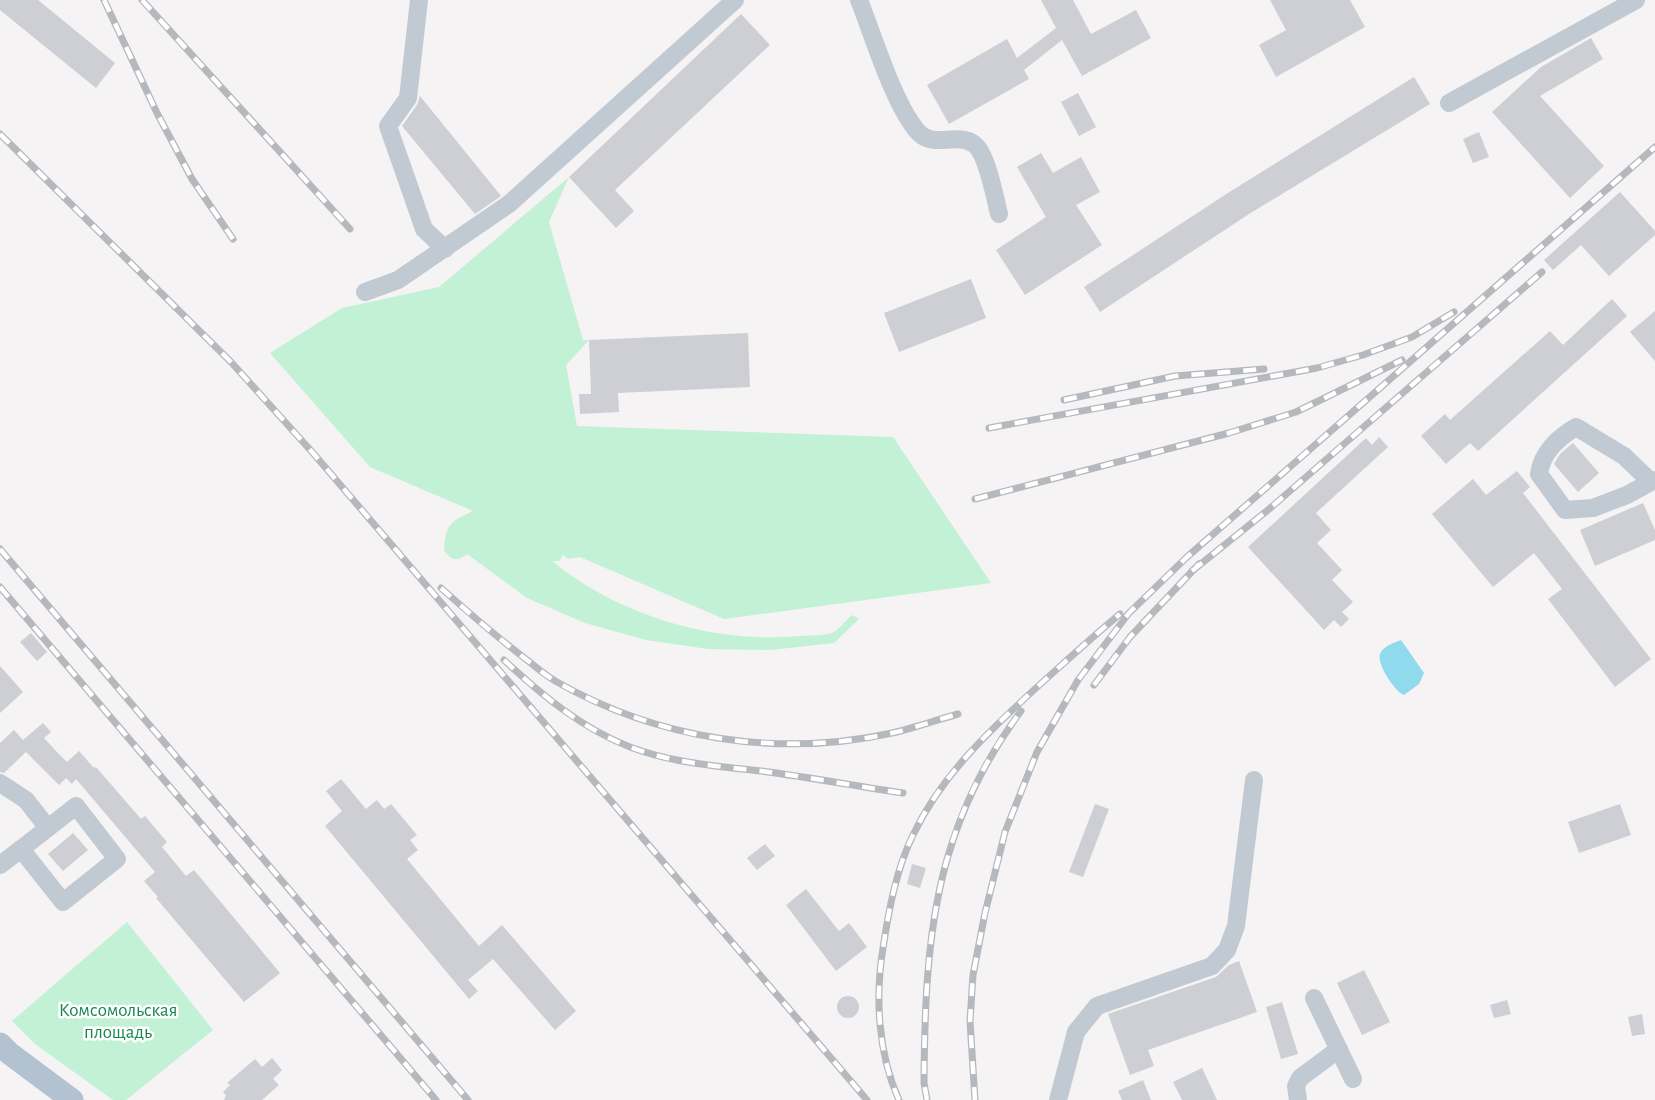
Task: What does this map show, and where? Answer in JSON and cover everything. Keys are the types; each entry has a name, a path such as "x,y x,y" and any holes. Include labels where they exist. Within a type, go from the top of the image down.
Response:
{"main road":[{"path":"0,1044 9,1054 72,1100"}],"street":[{"path":"419,0 408,98 388,126 424,229 445,249"},
{"path":"365,292 398,280 509,204 735,0"},
{"path":"859,0 897,99 919,133 942,142 962,140 974,144 982,155 999,214"},
{"path":"1450,103 1636,0"},
{"path":"1576,427 1624,456 1653,481 1593,508 1565,510 1539,474 1541,460 1559,437 1576,427"},
{"path":"1058,1100 1076,1032 1097,1006 1212,966 1227,950 1236,926 1254,780"},
{"path":"0,783 26,800 48,828"},
{"path":"0,865 76,806 117,859 63,902 21,849"},
{"path":"1314,998 1353,1079"},
{"path":"1298,1100 1296,1086 1300,1078 1339,1049"}],"green space":[{"path":"569,177 549,222 583,340 589,340 566,365 577,426 893,437 991,583 724,619 580,557 568,559 563,555 559,561 552,561 578,580 637,611 701,630 767,637 820,635 835,632 852,615 859,619 834,643 771,650 708,649 646,640 585,623 527,598 467,554 458,559 449,556 444,550 448,528 473,511 370,467 270,353 342,308 439,287"},
{"name":"Комсомольская площадь","path":"127,922 213,1030 126,1100 113,1100 35,1044 12,1021"}],"water":[{"path":"1401,640 1424,673 1419,684 1404,695 1386,676 1380,662 1381,652 1390,644"}],"building":[{"path":"0,0 38,0 115,63 96,88 0,10"},
{"path":"1041,0 1073,0 1091,34 1136,10 1151,38 1082,76 1062,40 1024,70 1029,79 949,124 927,85 1007,39 1017,58 1056,28"},
{"path":"1270,0 1350,0 1365,27 1276,77 1259,45 1286,30"},
{"path":"741,14 770,45 615,190 634,211 616,228 569,177"},
{"path":"1591,38 1603,59 1540,96 1604,166 1570,198 1492,112 1541,67"},
{"path":"1414,77 1430,104 1249,214 1100,312 1084,287"},
{"path":"1078,93 1096,127 1079,136 1061,102"},
{"path":"420,96 501,196 475,214 402,126"},
{"path":"1479,132 1489,157 1473,163 1463,139"},
{"path":"1041,153 1053,173 1081,157 1100,192 1076,205 1102,245 1025,295 996,250 1046,217 1017,167"},
{"path":"1620,192 1655,231 1655,235 1609,276 1581,245 1553,270 1544,260"},
{"path":"971,279 986,318 899,352 884,313"},
{"path":"1612,299 1627,316 1478,451 1470,443 1446,464 1421,436 1445,414 1450,420 1550,331 1563,345"},
{"path":"1655,311 1655,361 1630,332"},
{"path":"748,333 750,387 618,393 619,412 580,414 579,394 591,394 589,340"},
{"path":"1379,437 1388,447 1316,513 1331,530 1317,543 1342,570 1332,580 1353,602 1342,612 1349,619 1341,627 1334,620 1324,630 1248,547 1366,438 1372,445"},
{"path":"1573,443 1599,473 1578,492 1554,464 1560,454"},
{"path":"1517,471 1530,487 1523,493 1651,659 1615,687 1548,599 1562,589 1534,553 1493,587 1432,514 1473,479 1486,495"},
{"path":"1643,503 1655,530 1655,540 1595,566 1580,530"},
{"path":"31,633 47,652 37,661 20,642"},
{"path":"0,666 23,692 0,713"},
{"path":"43,723 51,732 44,738 67,762 79,751 141,819 145,816 167,842 162,847 186,876 194,870 280,973 244,1002 156,898 158,897 144,881 155,872 76,779 72,784 66,778 59,785 26,752 4,773 0,772 0,743 14,730 23,740"},
{"path":"341,779 366,809 377,800 384,809 391,804 417,835 410,840 418,850 407,859 479,946 502,925 576,1011 555,1030 493,959 468,980 478,991 469,999 325,826 342,811 326,791"},
{"path":"1095,804 1109,809 1083,877 1069,872"},
{"path":"1620,804 1631,835 1579,853 1568,822"},
{"path":"73,833 88,850 63,871 48,854"},
{"path":"765,844 775,856 757,870 747,858"},
{"path":"912,864 926,868 920,888 907,884"},
{"path":"806,889 839,931 849,923 867,947 836,971 786,905"},
{"path":"1239,961 1257,1012 1148,1050 1154,1066 1130,1075 1108,1014 1216,977 1229,965"},
{"path":"1364,970 1390,1022 1362,1035 1337,983"},
{"path":"848,996 856,999 859,1007 856,1015 848,1018 840,1015 837,1007 840,999"},
{"path":"1507,1000 1511,1014 1494,1018 1490,1005"},
{"path":"1282,1002 1298,1054 1281,1059 1266,1007"},
{"path":"1642,1014 1645,1034 1632,1036 1628,1017"},
{"path":"272,1058 282,1070 273,1079 279,1085 262,1100 224,1100 226,1095 223,1092 230,1085 227,1083 255,1059 262,1067"},
{"path":"1202,1068 1217,1100 1182,1100 1173,1082"},
{"path":"1143,1080 1151,1100 1122,1100 1118,1091"}],"railway":[{"path":"104,0 157,113 192,179 233,239"},
{"path":"142,0 350,229"},
{"path":"0,134 231,362 313,453 867,1100"},
{"path":"975,1100 970,1021 973,975 985,913 1005,832 1037,752 1078,680 1129,613 1187,557 1655,147"},
{"path":"1192,571 1268,510 1542,272"},
{"path":"989,428 1317,368 1412,337 1454,312"},
{"path":"975,499 1229,433 1296,412 1402,360"},
{"path":"1064,400 1175,376 1264,369"},
{"path":"0,549 468,1100"},
{"path":"1094,685 1130,637 1199,564"},
{"path":"0,587 436,1100"},
{"path":"441,588 553,680 595,702 677,730 762,743 806,744 892,733 958,714"},
{"path":"899,1100 883,1045 879,986 891,904 902,862 913,835 937,793 983,738 1120,614"},
{"path":"504,660 548,698 579,720 630,747 694,763 779,773 903,793"},
{"path":"927,1100 924,1083 927,982 940,888 952,843 969,799 992,755 1021,711"}]}
